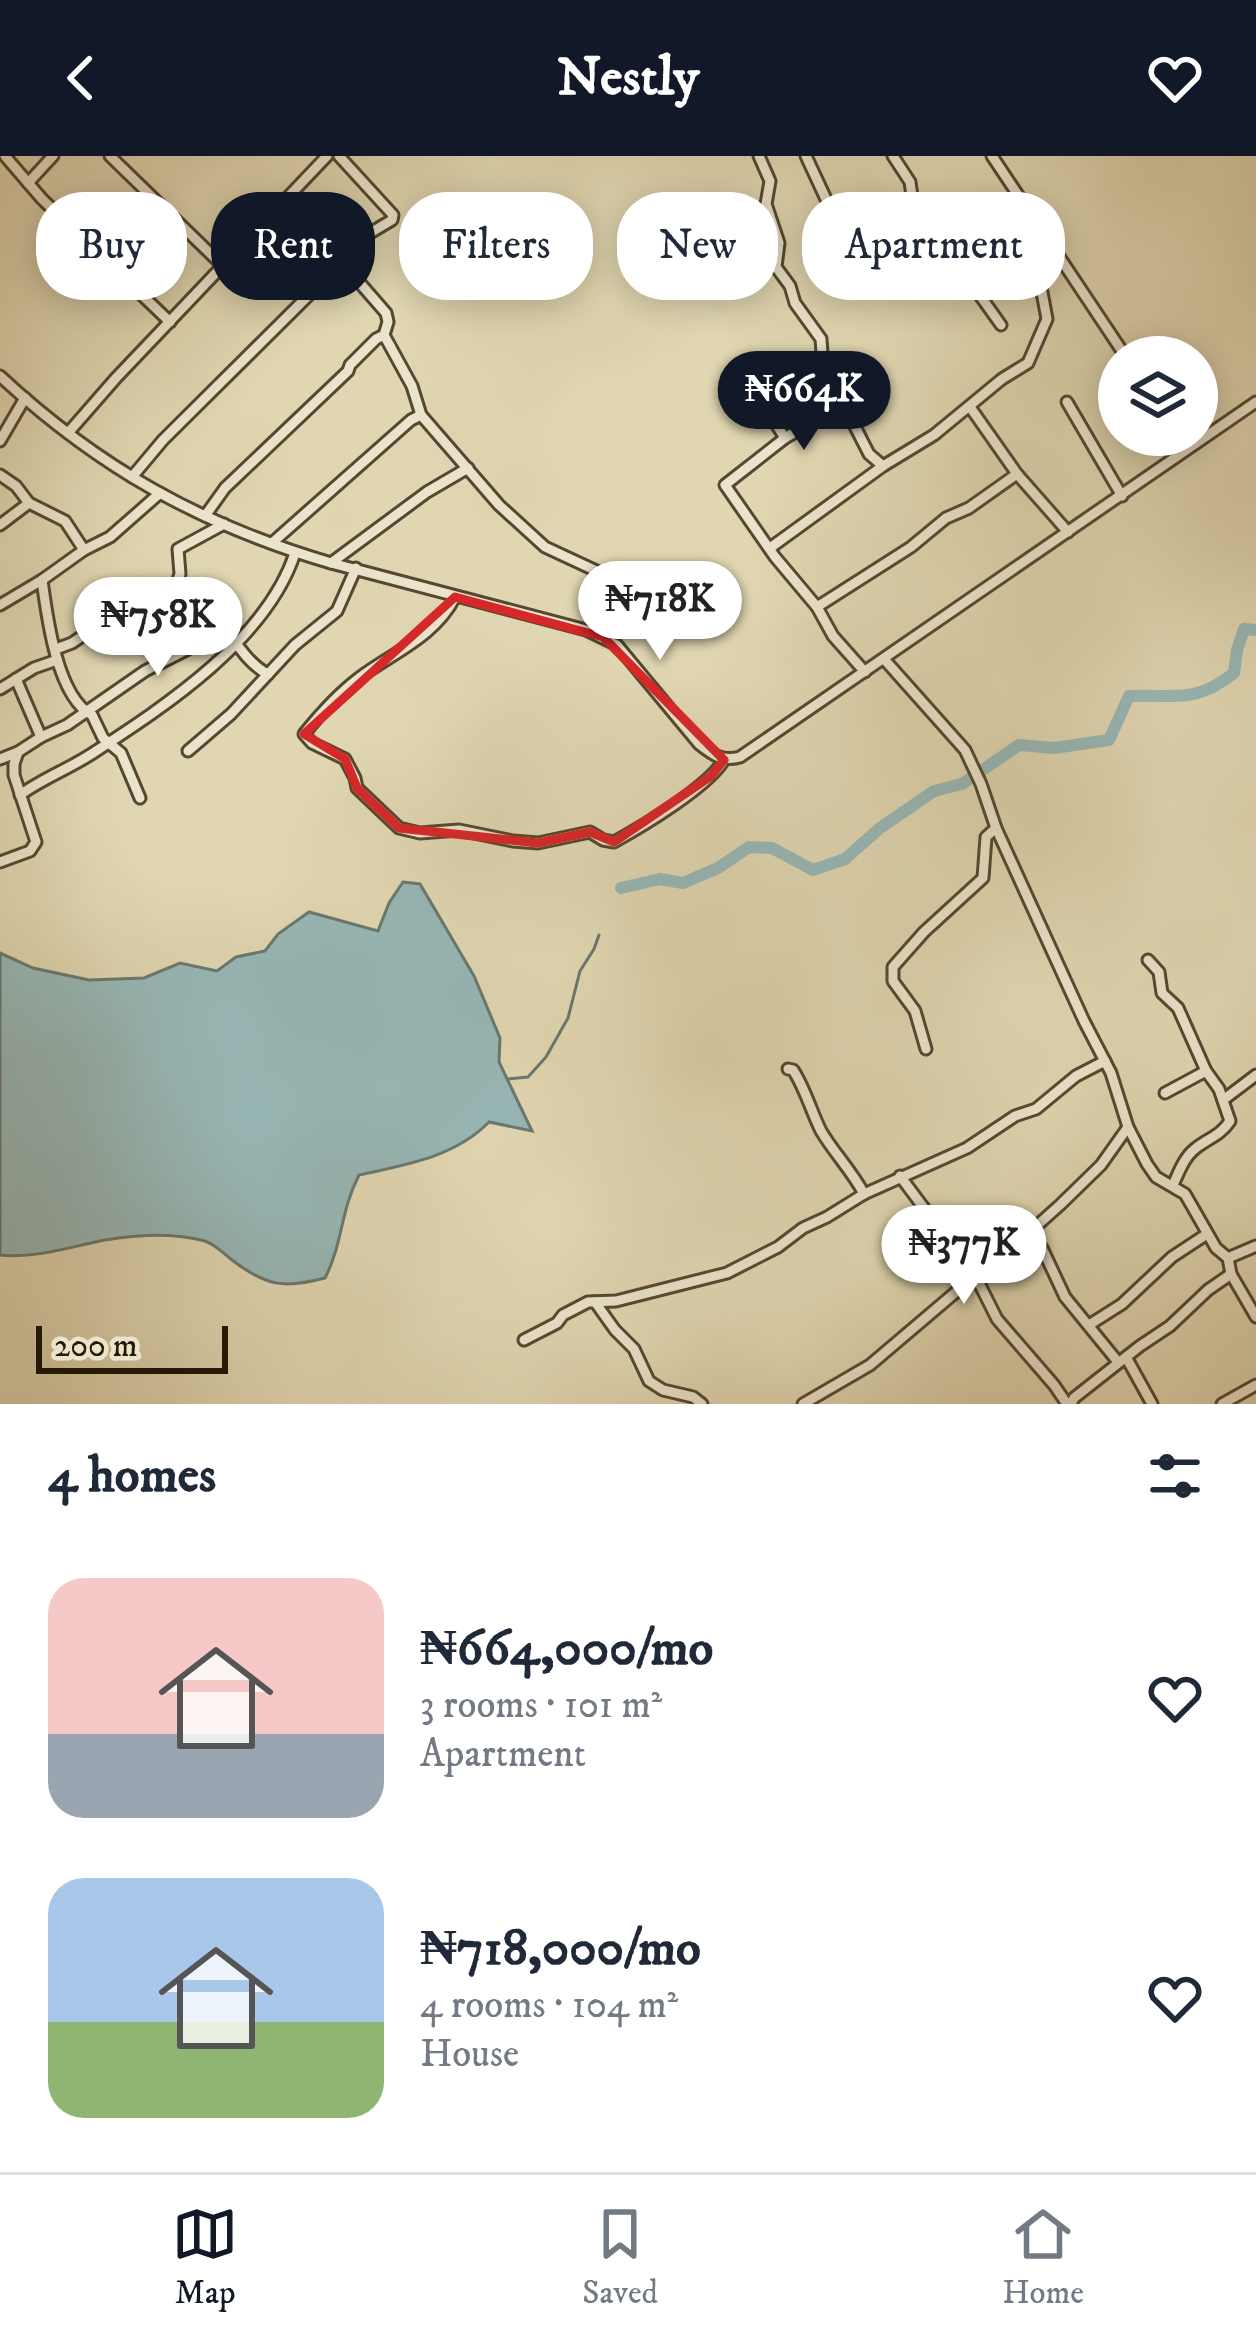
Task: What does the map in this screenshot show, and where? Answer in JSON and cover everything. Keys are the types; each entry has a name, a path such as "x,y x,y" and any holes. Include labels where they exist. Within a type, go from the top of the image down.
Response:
{"street":[{"path":"5,156 170,322"},
{"path":"28,183 53,156"},
{"path":"110,156 211,254"},
{"path":"292,192 327,156"},
{"path":"339,156 372,192"},
{"path":"759,156 770,182 766,204 779,243 776,267 821,339 830,370 841,380 843,403 869,454 883,466"},
{"path":"806,156 825,192"},
{"path":"893,156 922,214 1001,325"},
{"path":"992,156 1016,192"},
{"path":"375,195 393,215 375,230"},
{"path":"1065,265 1112,336"},
{"path":"68,433 211,277"},
{"path":"132,477 304,300"},
{"path":"205,516 225,488 384,334 386,313 374,300"},
{"path":"770,548 1028,363 1047,319 1044,300"},
{"path":"384,334 422,415 499,505 545,547 603,574"},
{"path":"742,371 785,438"},
{"path":"0,376 113,468 205,516 296,553 603,637 617,645 699,744 724,760 740,757 1176,456"},
{"path":"858,390 725,485 817,607 833,636 865,672"},
{"path":"0,441 25,398"},
{"path":"1067,402 1122,496"},
{"path":"1218,427 1256,402"},
{"path":"970,407 1017,474 1068,532"},
{"path":"272,543 422,415"},
{"path":"331,563 467,468"},
{"path":"817,607 1017,474"},
{"path":"0,475 29,503 65,521 84,550"},
{"path":"0,604 110,537 160,494"},
{"path":"0,525 29,503"},
{"path":"0,689 57,655 86,631 176,585 178,549 224,524"},
{"path":"20,795 148,716 237,644 284,582 296,553"},
{"path":"188,751 231,714 295,645 337,611 356,568"},
{"path":"41,580 57,655 72,695 92,715 103,738 121,753 140,798"},
{"path":"455,598 436,624 362,676 304,734 345,759 357,788 398,828 420,833 459,830 538,844 590,832 614,842 697,788 724,760"},
{"path":"0,759 67,725 145,671 190,648 221,623 253,664 268,674"},
{"path":"884,659 972,761 996,827 1105,1061 1128,1126 1156,1177 1185,1194 1216,1248 1228,1258 1231,1274 1256,1317"},
{"path":"16,679 41,737"},
{"path":"0,862 35,846 14,764 18,752"},
{"path":"926,1049 915,1011 893,981 893,967 983,878 986,837 996,827"},
{"path":"1148,959 1159,972 1162,993 1178,1008 1230,1120 1189,1154 1173,1186"},
{"path":"524,1340 577,1307 728,1274 864,1194 967,1148 1105,1061"},
{"path":"788,1069 799,1078 821,1130 864,1194"},
{"path":"1165,1093 1207,1071"},
{"path":"1223,1100 1256,1075"},
{"path":"803,1404 819,1400 827,1388 870,1365 976,1279 1101,1165 1128,1126"},
{"path":"900,1177 976,1279 997,1319 1069,1404 1231,1274"},
{"path":"1028,1234 1042,1248 1059,1288 1122,1359 1152,1404"},
{"path":"1089,1325 1207,1234"},
{"path":"1228,1258 1256,1246"},
{"path":"595,1302 634,1349 649,1381 702,1404"},
{"path":"1222,1404 1256,1385"}],"highlighted area":[{"path":"455,597 603,637 724,760 711,776 614,842 590,832 538,843 399,828 357,788 345,759 304,734"}],"water":[{"path":"403,882 420,884 474,976 500,1038 499,1062 532,1131 489,1122 445,1152 359,1175 325,1278 287,1284 266,1280 209,1243 174,1236 132,1236 35,1254 0,1255 0,953 33,968 89,980 144,978 180,963 217,971 236,957 265,951 278,934 309,912 378,931"}],"waterway":[{"path":"621,888 660,879 683,883 749,847 772,848 813,870 845,859 934,791 962,784 1019,745 1054,748 1109,740 1129,696 1184,695 1220,683 1234,673 1244,629 1256,630"},
{"path":"507,1079 528,1077 546,1057 568,1018 580,971 599,935"}]}
